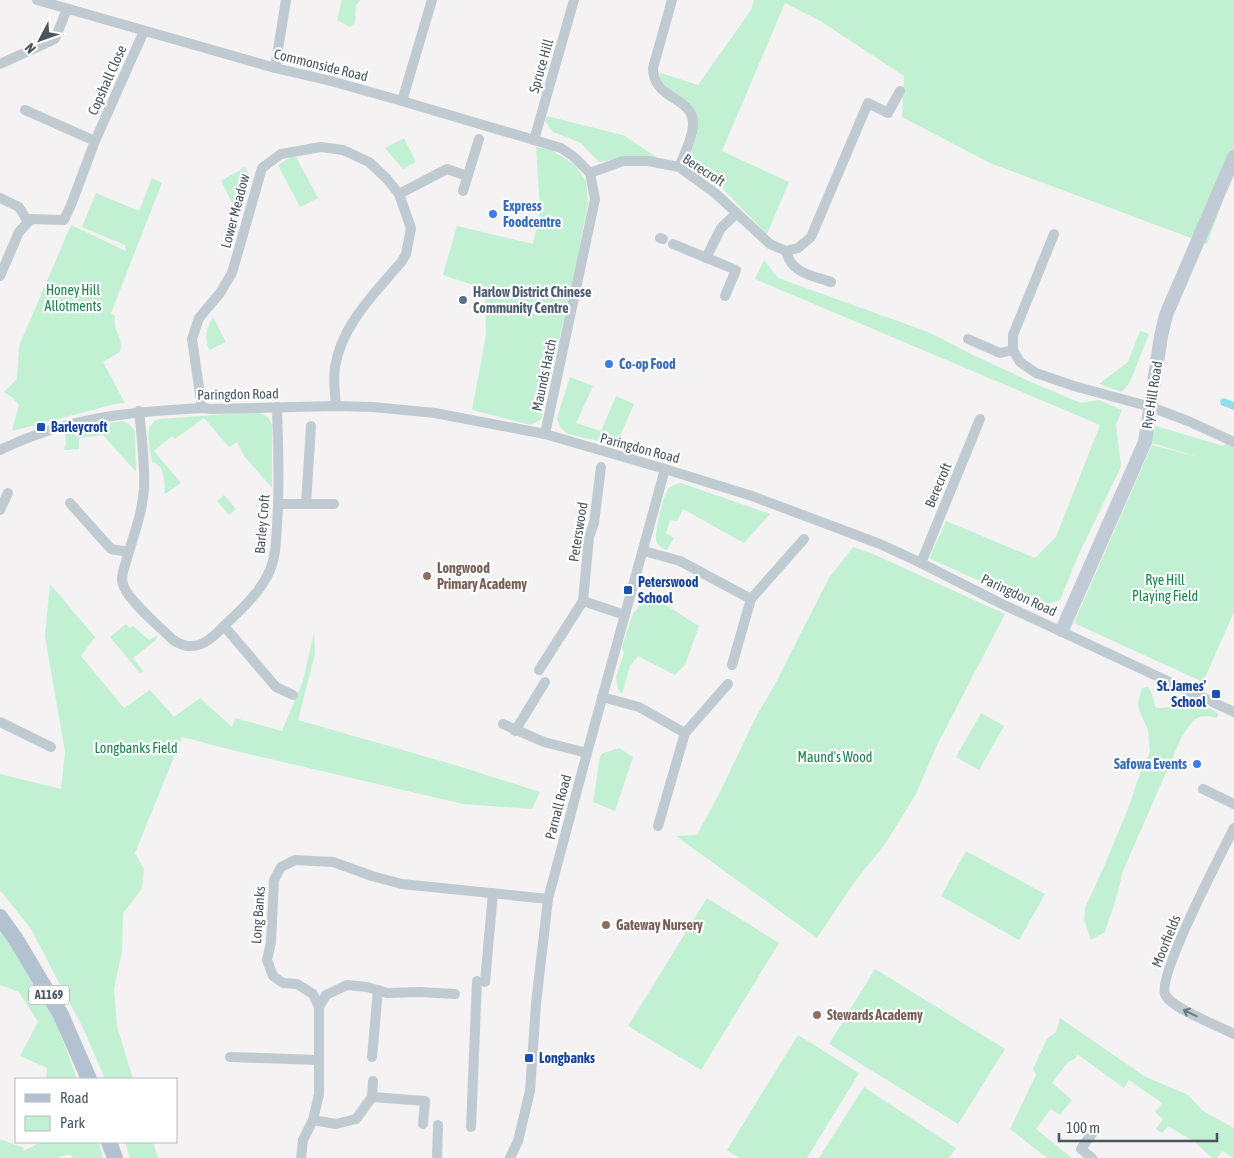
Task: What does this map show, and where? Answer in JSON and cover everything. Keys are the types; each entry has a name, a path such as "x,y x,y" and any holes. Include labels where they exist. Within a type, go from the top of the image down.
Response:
{"main road":[{"name":"A1169","path":"0,917 17,941 61,1015 88,1078"},
{"path":"109,1143 115,1158"}],"street":[{"name":"Commonside Road","path":"37,0 275,68 331,81 402,101 561,148 574,157 590,173"},
{"path":"275,68 286,0"},
{"path":"402,101 432,0"},
{"name":"Spruce Hill","path":"534,140 574,0"},
{"path":"672,0 653,68 653,75 661,90 682,104 692,122 690,138 679,167"},
{"path":"0,64 55,39 67,9"},
{"name":"Copshall Close","path":"28,222 41,219 64,220 95,141 144,31"},
{"path":"786,251 798,248 811,237 868,103 888,113 900,92"},
{"path":"25,110 95,141"},
{"path":"462,191 479,139"},
{"name":"Lower Meadow","path":"202,408 192,339 199,318 220,293 232,274 262,168 281,154 321,147 343,150 369,162 387,179 399,194 411,228 406,254 402,261 361,310 342,338 335,368 336,406"},
{"name":"Rye Hill Road","path":"1062,630 1145,442 1166,315 1234,157"},
{"name":"Berecroft","path":"590,173 623,161 648,161 679,167 715,193 770,244 786,251 790,262 796,269 831,282"},
{"path":"399,194 447,169 467,176"},
{"name":"Maunds Hatch","path":"544,434 595,199 590,173"},
{"path":"0,198 19,206 28,222 19,232 0,276"},
{"path":"706,258 721,228 738,213"},
{"path":"1054,234 1013,334 1013,350 1020,362 1036,373 1074,386 1151,407 1234,442"},
{"path":"665,240 736,270 725,296"},
{"path":"968,339 996,352 1003,353 1013,350"},
{"name":"Barley Croft","path":"139,411 144,488 122,576 124,589 173,640 186,646 198,646 210,640 257,592 270,569 276,540 278,504 278,407"},
{"name":"Paringdon Road","path":"0,450 46,430 63,425 139,411 202,408 373,407 435,413 544,434 665,469 761,500 880,544 1002,604 1062,630 1234,712"},
{"name":"Berecroft","path":"921,563 980,419"},
{"path":"306,504 311,426"},
{"name":"Peterswood","path":"539,670 582,601 589,537 594,523 601,467"},
{"name":"Parnall Road","path":"510,1158 518,1141 530,1091 536,1004 548,899 586,753 644,551 665,469"},
{"path":"0,510 8,493"},
{"path":"70,504 111,549 128,552"},
{"path":"278,504 334,504"},
{"path":"732,665 751,599 804,539"},
{"path":"644,551 680,561 751,599"},
{"path":"582,601 625,614"},
{"path":"224,626 276,687 293,695"},
{"path":"515,731 545,682"},
{"path":"658,826 685,733 728,684"},
{"path":"602,697 639,707 685,733"},
{"path":"0,722 51,747"},
{"path":"503,724 515,731 544,742 586,753"},
{"path":"1202,789 1234,804"},
{"name":"Moorfields","path":"1234,828 1193,910 1166,975 1165,993 1173,1005 1234,1034"},
{"name":"Long Banks","path":"319,1007 313,994 297,984 283,982 273,976 267,960 271,942 274,881 282,867 295,860 333,862 402,884 548,899"},
{"path":"472,1127 481,981 493,893"},
{"path":"301,1158 303,1140 313,1120 319,1094 319,1007 326,995 347,985 367,987 387,993 455,994"},
{"path":"372,1057 378,990"},
{"path":"230,1057 318,1060"},
{"path":"313,1120 336,1124 356,1119 372,1097 373,1081"},
{"path":"372,1097 425,1101 423,1124"},
{"path":"437,1158 438,1125"},
{"path":"1092,1158 1081,1148 1094,1131"}],"green space":[{"path":"342,0 360,0 356,6 355,23 350,27 337,20"},
{"path":"754,0 1234,0 1234,170 1207,244 990,163 902,117 904,76 822,22 785,3 722,151 789,182 767,234 721,187 687,164 697,135 695,118 659,78 661,73 698,85 751,10"},
{"path":"547,116 623,135 659,159 625,157 599,162 581,143 553,132 545,121"},
{"path":"404,138 416,162 403,169 385,148"},
{"path":"536,147 550,149 575,165 586,181 588,203 575,270 541,419 531,425 472,410 486,335 485,289 443,275 457,226 533,244 540,210"},
{"path":"295,155 318,198 300,207 278,165"},
{"path":"245,167 250,177 238,214 221,181"},
{"name":"Honey Hill Allotments","path":"152,178 162,183 111,313 115,316 115,326 121,347 120,352 103,362 125,403 12,431 19,405 4,392 17,379 19,346 71,225 126,251 125,245 82,227 96,193 139,211"},
{"path":"764,260 778,278 928,332 975,356 1081,403 1099,400 1122,410 1116,424 1121,467 1078,556 1060,600 1037,607 929,558 946,521 1035,558 1056,537 1100,425 755,279"},
{"path":"213,317 226,342 209,350 207,333"},
{"path":"1140,331 1149,334 1130,382 1122,392 1099,384 1128,362"},
{"path":"570,377 593,386 576,423 601,431 616,396 634,404 616,445 568,434 560,427 557,418"},
{"path":"257,412 268,417 272,425 272,488 245,457 237,442 229,447 204,418 175,439 172,436 154,451 181,483 165,494 162,471 157,464 152,462 148,437 150,426 154,422 159,419"},
{"path":"122,421 128,423 135,431 136,472 103,435 79,438 79,449 64,450 66,444 65,432"},
{"name":"Rye Hill Playing Field","path":"1156,426 1223,446 1234,437 1234,612 1203,682 1074,623 1152,445 1201,458 1149,442"},
{"path":"681,483 770,514 744,543 683,509 677,521 670,520 666,533 674,538 667,550 660,546 657,541 658,522 667,491"},
{"path":"224,495 236,509 229,515 217,501"},
{"name":"Maund's Wood","path":"853,547 873,554 1005,614 936,747 916,794 885,844 853,884 817,938 676,836 697,835 829,578"},
{"name":"Longbanks Field","path":"50,584 95,637 81,656 124,708 150,690 174,717 200,698 232,727 235,718 282,731 303,681 314,633 315,654 298,720 455,765 540,792 532,809 463,804 182,737 135,853 144,869 142,889 123,913 122,951 114,989 117,1026 133,1078 105,1078 84,1030 31,929 0,890 0,774 61,789 65,752 45,636"},
{"path":"643,591 699,626 685,665 675,675 638,656 630,666 622,694 618,689 616,677 624,653 622,647 633,613 638,608"},
{"path":"126,624 130,628 133,626 149,640 158,635 156,640 133,658 143,671 140,673 110,637"},
{"path":"1148,687 1156,708 1197,705 1205,706 1219,715 1216,718 1209,716 1199,717 1182,736 1122,873 1117,896 1105,932 1091,940 1084,919 1085,908 1103,869 1150,752 1148,730 1139,710 1138,702 1142,688"},
{"path":"981,713 1004,726 979,770 956,757"},
{"path":"619,748 633,757 615,811 593,802 600,756 603,753"},
{"path":"966,851 1045,894 1019,940 941,896"},
{"path":"707,898 779,943 701,1070 628,1026"},
{"path":"0,926 55,1019 77,1078 46,1078 47,1068 20,1056 38,1022 19,992 0,985"},
{"path":"875,969 1005,1049 958,1124 829,1044"},
{"path":"1060,1018 1144,1076 1188,1095 1203,1111 1234,1128 1234,1158 1222,1151 1217,1158 1212,1158 1195,1142 1168,1126 1162,1133 1156,1129 1163,1119 1155,1112 1162,1103 1129,1080 1124,1088 1077,1054 1076,1058 1068,1062 1052,1083 1072,1100 1060,1115 1051,1109 1036,1129 1072,1158 1047,1158 1010,1129 1036,1075 1033,1069 1047,1039 1056,1032"},
{"path":"798,1035 859,1073 807,1158 739,1158 727,1150"},
{"path":"864,1087 956,1148 949,1158 819,1158"},
{"path":"0,1139 24,1148 22,1151 37,1143 99,1143 103,1158 73,1158 70,1154 57,1158 0,1158"},
{"path":"125,1143 153,1143 158,1158 130,1158"}],"water":[{"path":"1224,398 1234,402 1234,410 1221,405 1220,400"}],"place":[{"name":"Express Foodcentre","path":"493,214"},
{"name":"Harlow District Chinese Community Centre","path":"463,300"},
{"name":"Co-op Food","path":"609,364"},
{"name":"Barleycroft","path":"41,427"},
{"name":"Longwood Primary Academy","path":"427,576"},
{"name":"Peterswood School","path":"628,590"},
{"name":"St. James' School","path":"1216,694"},
{"name":"Safowa Events","path":"1197,764"},
{"name":"Gateway Nursery","path":"606,925"},
{"name":"Stewards Academy","path":"817,1015"},
{"name":"Longbanks","path":"529,1058"}]}
